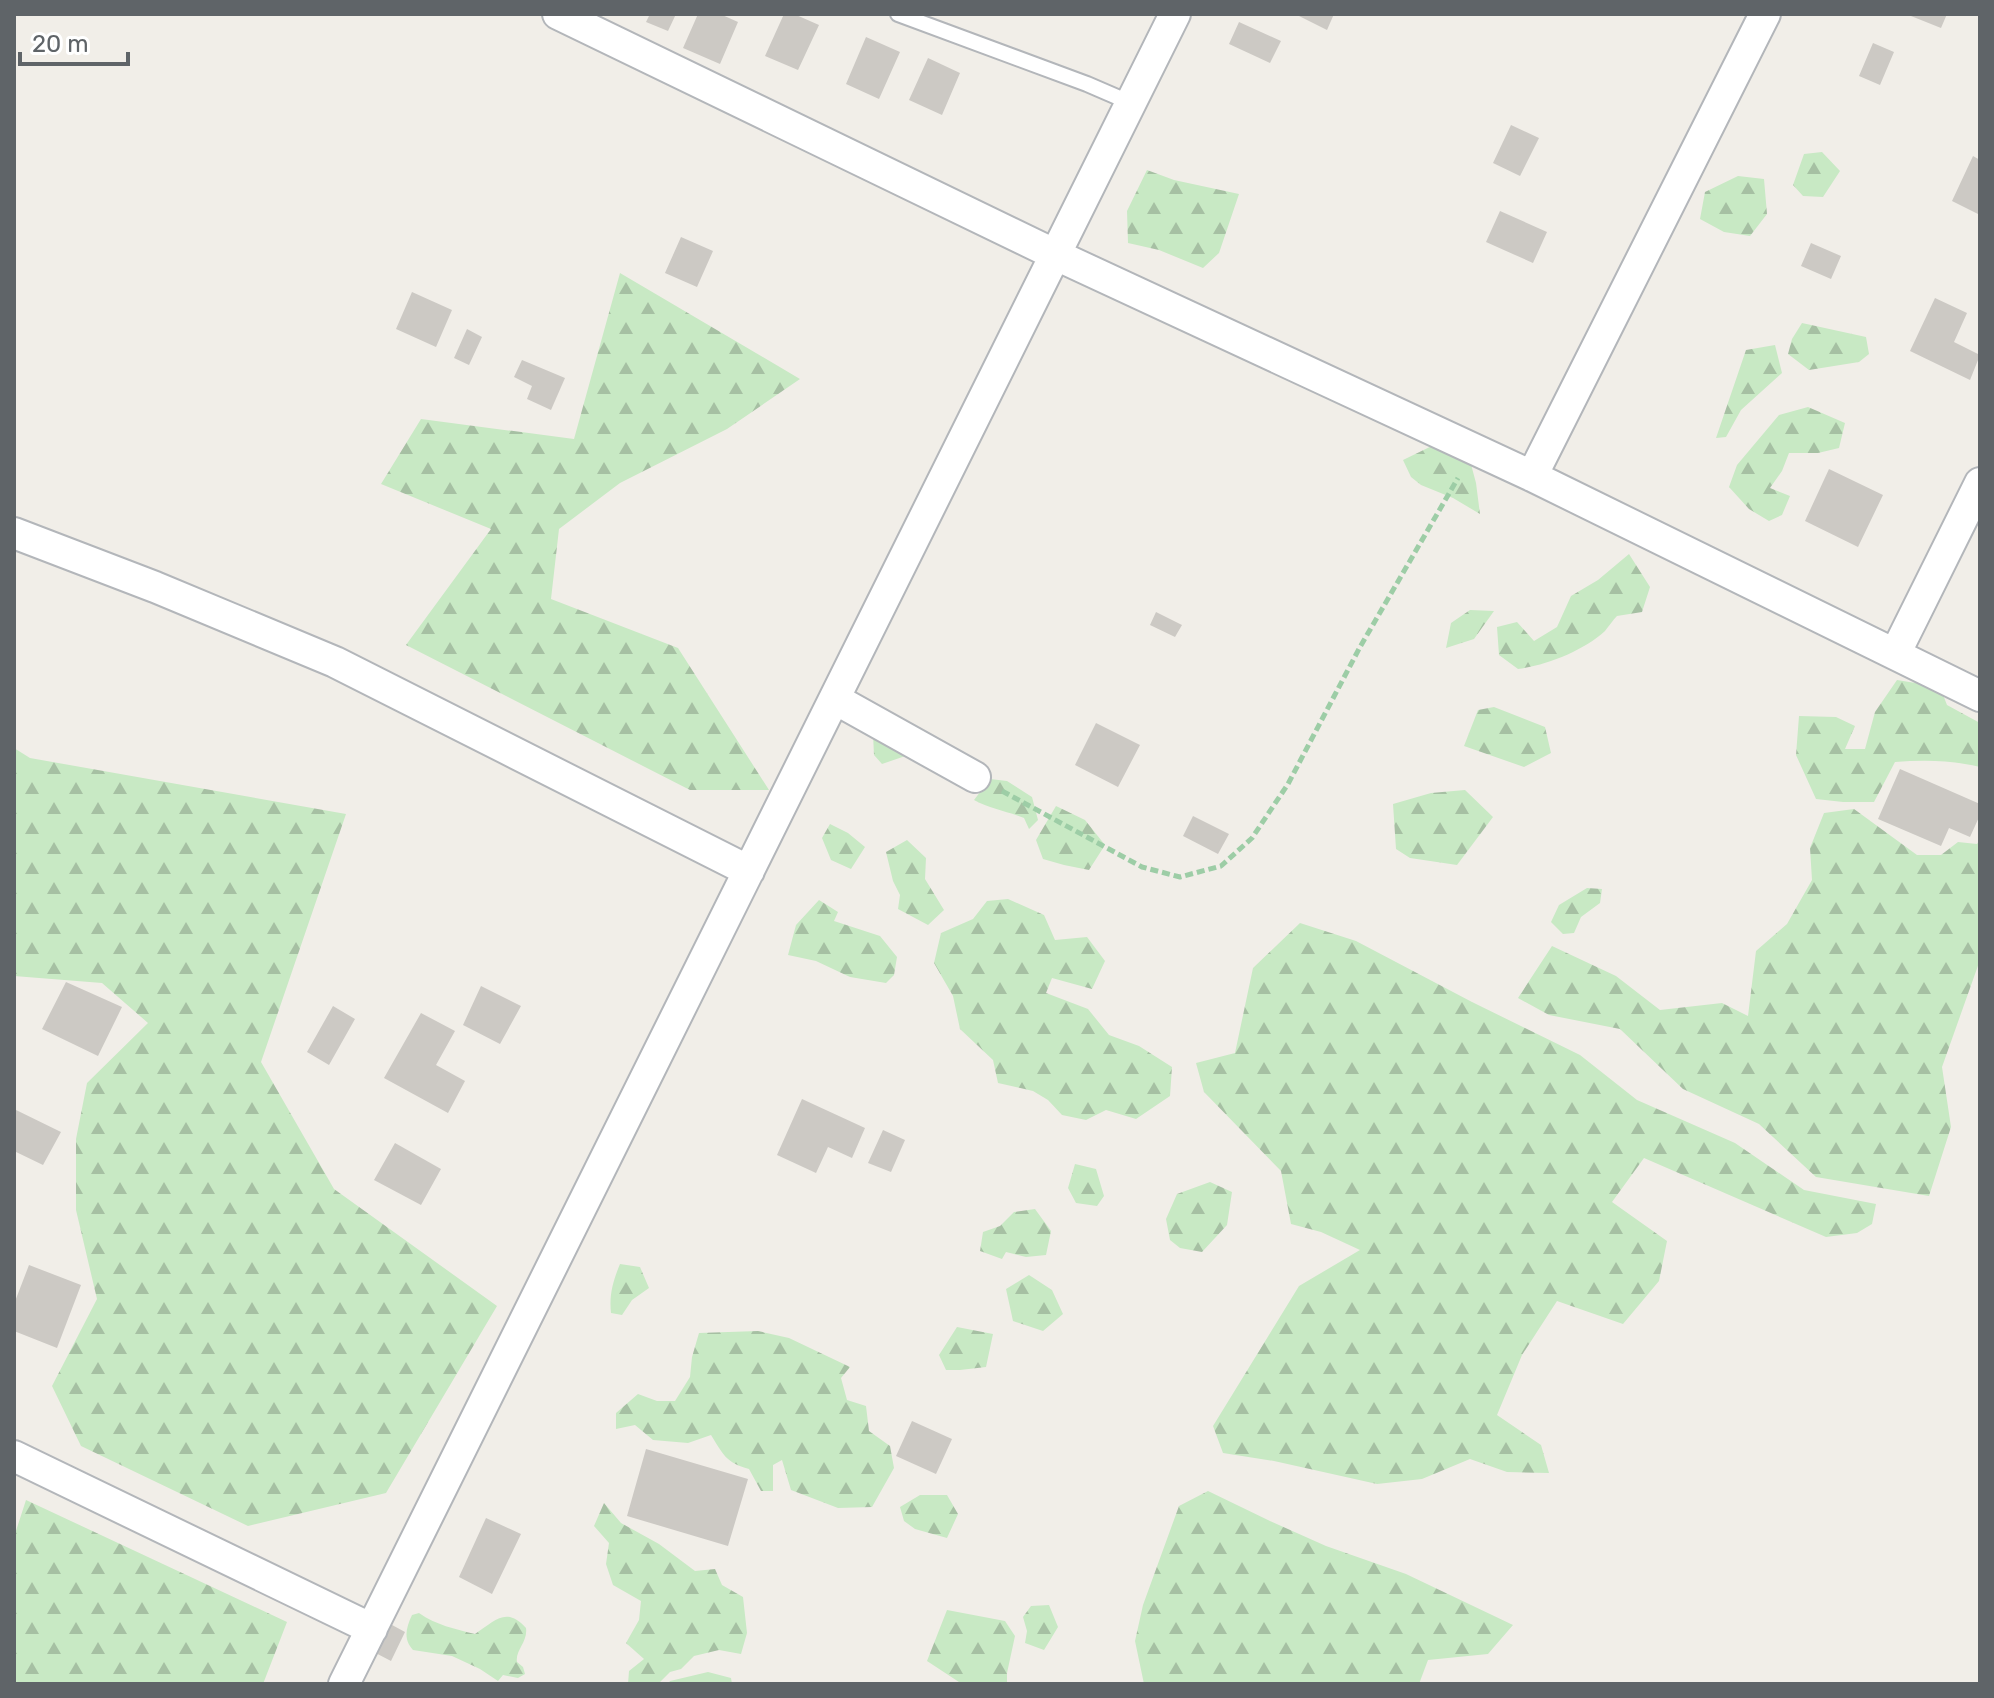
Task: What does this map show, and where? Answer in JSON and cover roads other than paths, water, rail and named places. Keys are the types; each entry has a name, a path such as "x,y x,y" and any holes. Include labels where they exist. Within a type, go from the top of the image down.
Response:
{"street":[{"path":"558,14 1056,255 1532,476 1980,696"},
{"path":"344,1684 1175,14"},
{"path":"1532,476 1765,14"},
{"path":"1895,654 1980,483"},
{"path":"14,533 155,587 335,662 749,871"},
{"path":"835,699 975,777"},
{"path":"14,1456 372,1629"}],"lane":[{"path":"898,14 1131,103"}]}
